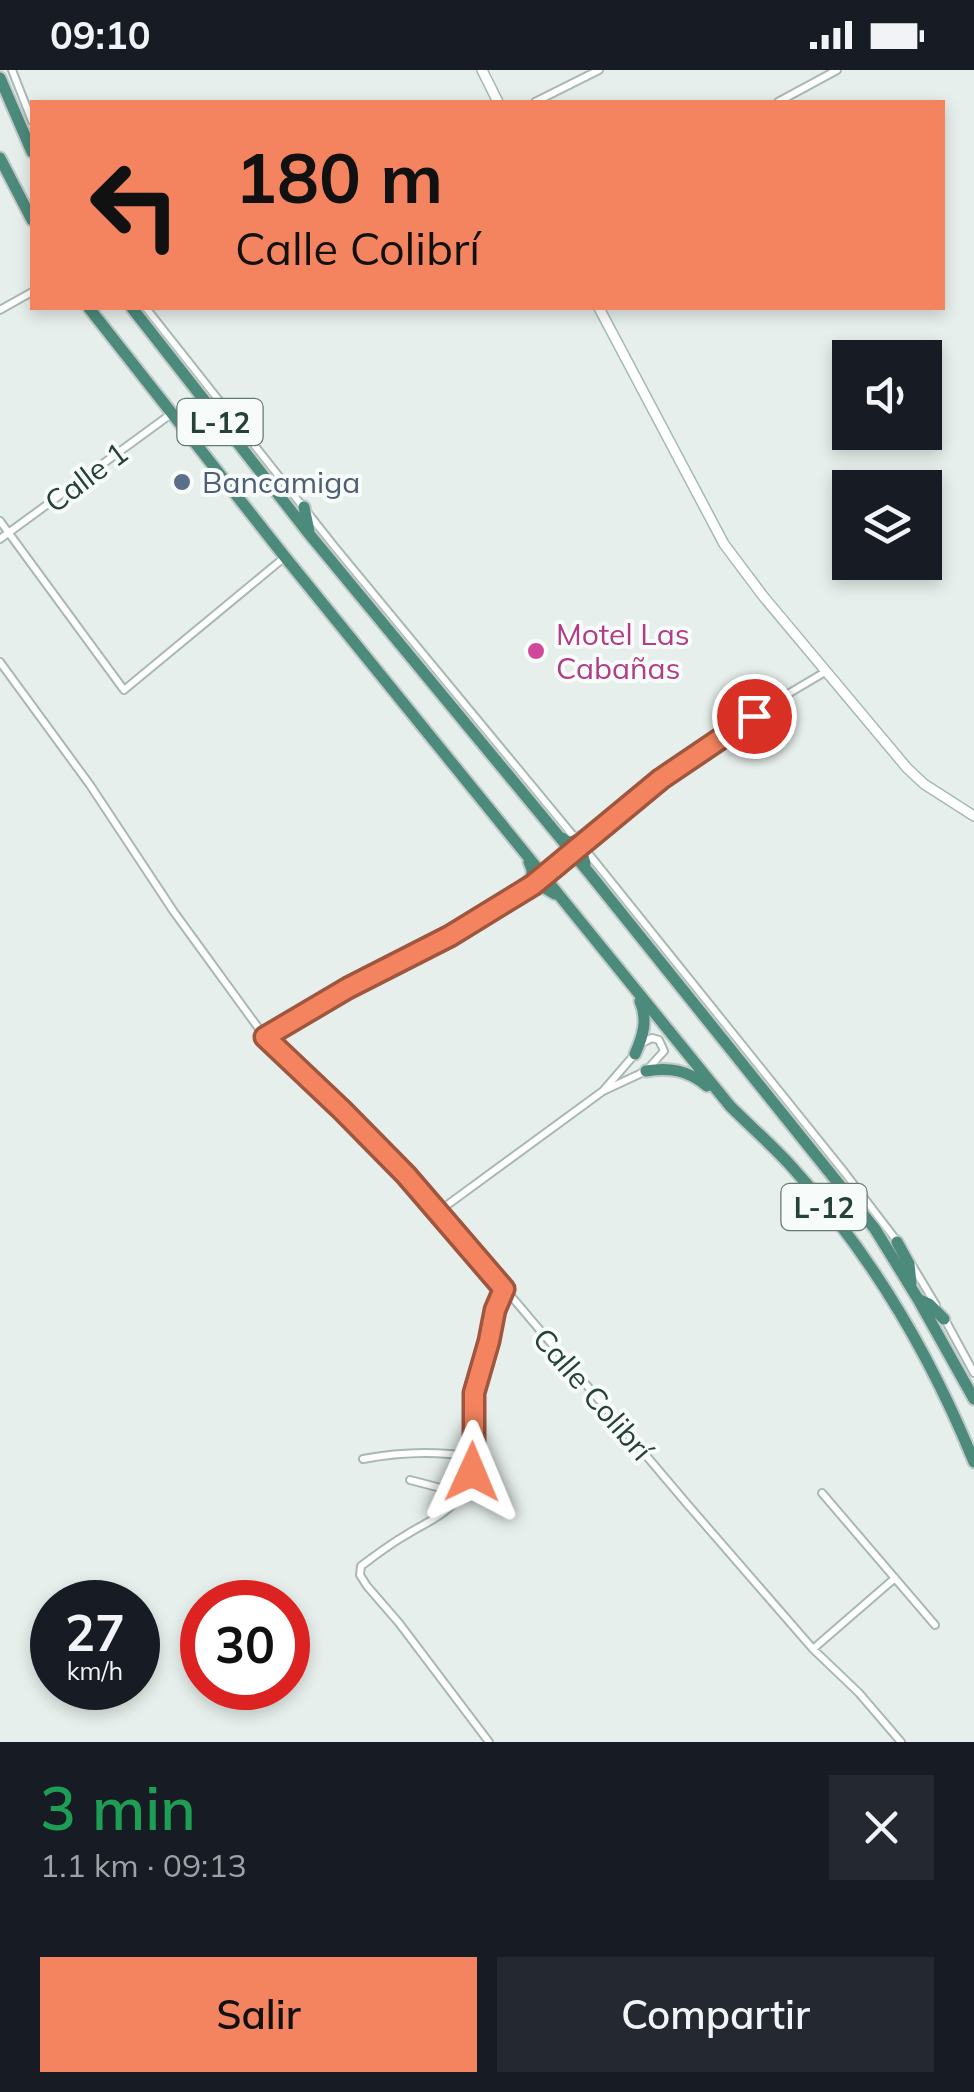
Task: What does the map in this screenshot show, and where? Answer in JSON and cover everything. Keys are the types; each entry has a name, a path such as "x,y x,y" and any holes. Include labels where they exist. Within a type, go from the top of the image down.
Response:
{"highway":[{"path":"0,78 30,147"},
{"path":"0,158 30,216"},
{"name":"L-12","path":"91,310 170,414 730,1106 792,1167 858,1248 929,1362 974,1462"},
{"name":"L-12","path":"134,310 310,535 560,837 874,1230 974,1399"},
{"path":"304,507 310,535"},
{"path":"581,844 639,792 661,779"},
{"path":"518,787 546,804"},
{"path":"560,837 581,844"},
{"path":"516,842 532,869 530,886 543,886 570,906"},
{"path":"581,844 590,874"},
{"path":"631,984 645,1017 635,1054"},
{"path":"646,1071 672,1069 694,1076 730,1106"},
{"path":"898,1242 909,1264 911,1287"},
{"path":"918,1299 944,1319"}],"main road":[{"path":"482,70 497,100"},
{"path":"601,310 724,544 762,596 907,768 924,784 974,816"}],"street":[{"path":"12,70 30,116"},
{"path":"540,100 599,70"},
{"path":"782,100 838,70"},
{"path":"0,310 30,293"},
{"name":"L-12","path":"148,310 845,1172 898,1242 974,1374"},
{"name":"Calle 1","path":"0,540 170,414"},
{"path":"0,521 124,690 285,557"},
{"name":"Calle Colibrí","path":"0,662 265,1037 342,1110 438,1211 814,1649 859,1692 901,1742"},
{"path":"432,946 533,885 661,779 807,680 825,672"},
{"path":"416,953 465,933 530,886"},
{"path":"265,1037 530,886"},
{"path":"438,1211 603,1090 642,1043 652,1038 659,1040 664,1050 646,1071 603,1090"},
{"path":"488,1742 372,1594 360,1573 361,1566 381,1551 443,1513 472,1472 474,1393 504,1289"},
{"path":"364,1459 406,1454 474,1457"},
{"path":"410,1480 460,1493"},
{"path":"822,1493 935,1624"},
{"path":"814,1649 895,1578"}],"place":[{"name":"Bancamiga","path":"182,482"},
{"name":"Motel Las Cabañas","path":"536,651"}],"route":[{"path":"472,1472 474,1393 504,1289 406,1175 265,1037 310,1008 450,936 533,885 661,779 754,716"}]}
